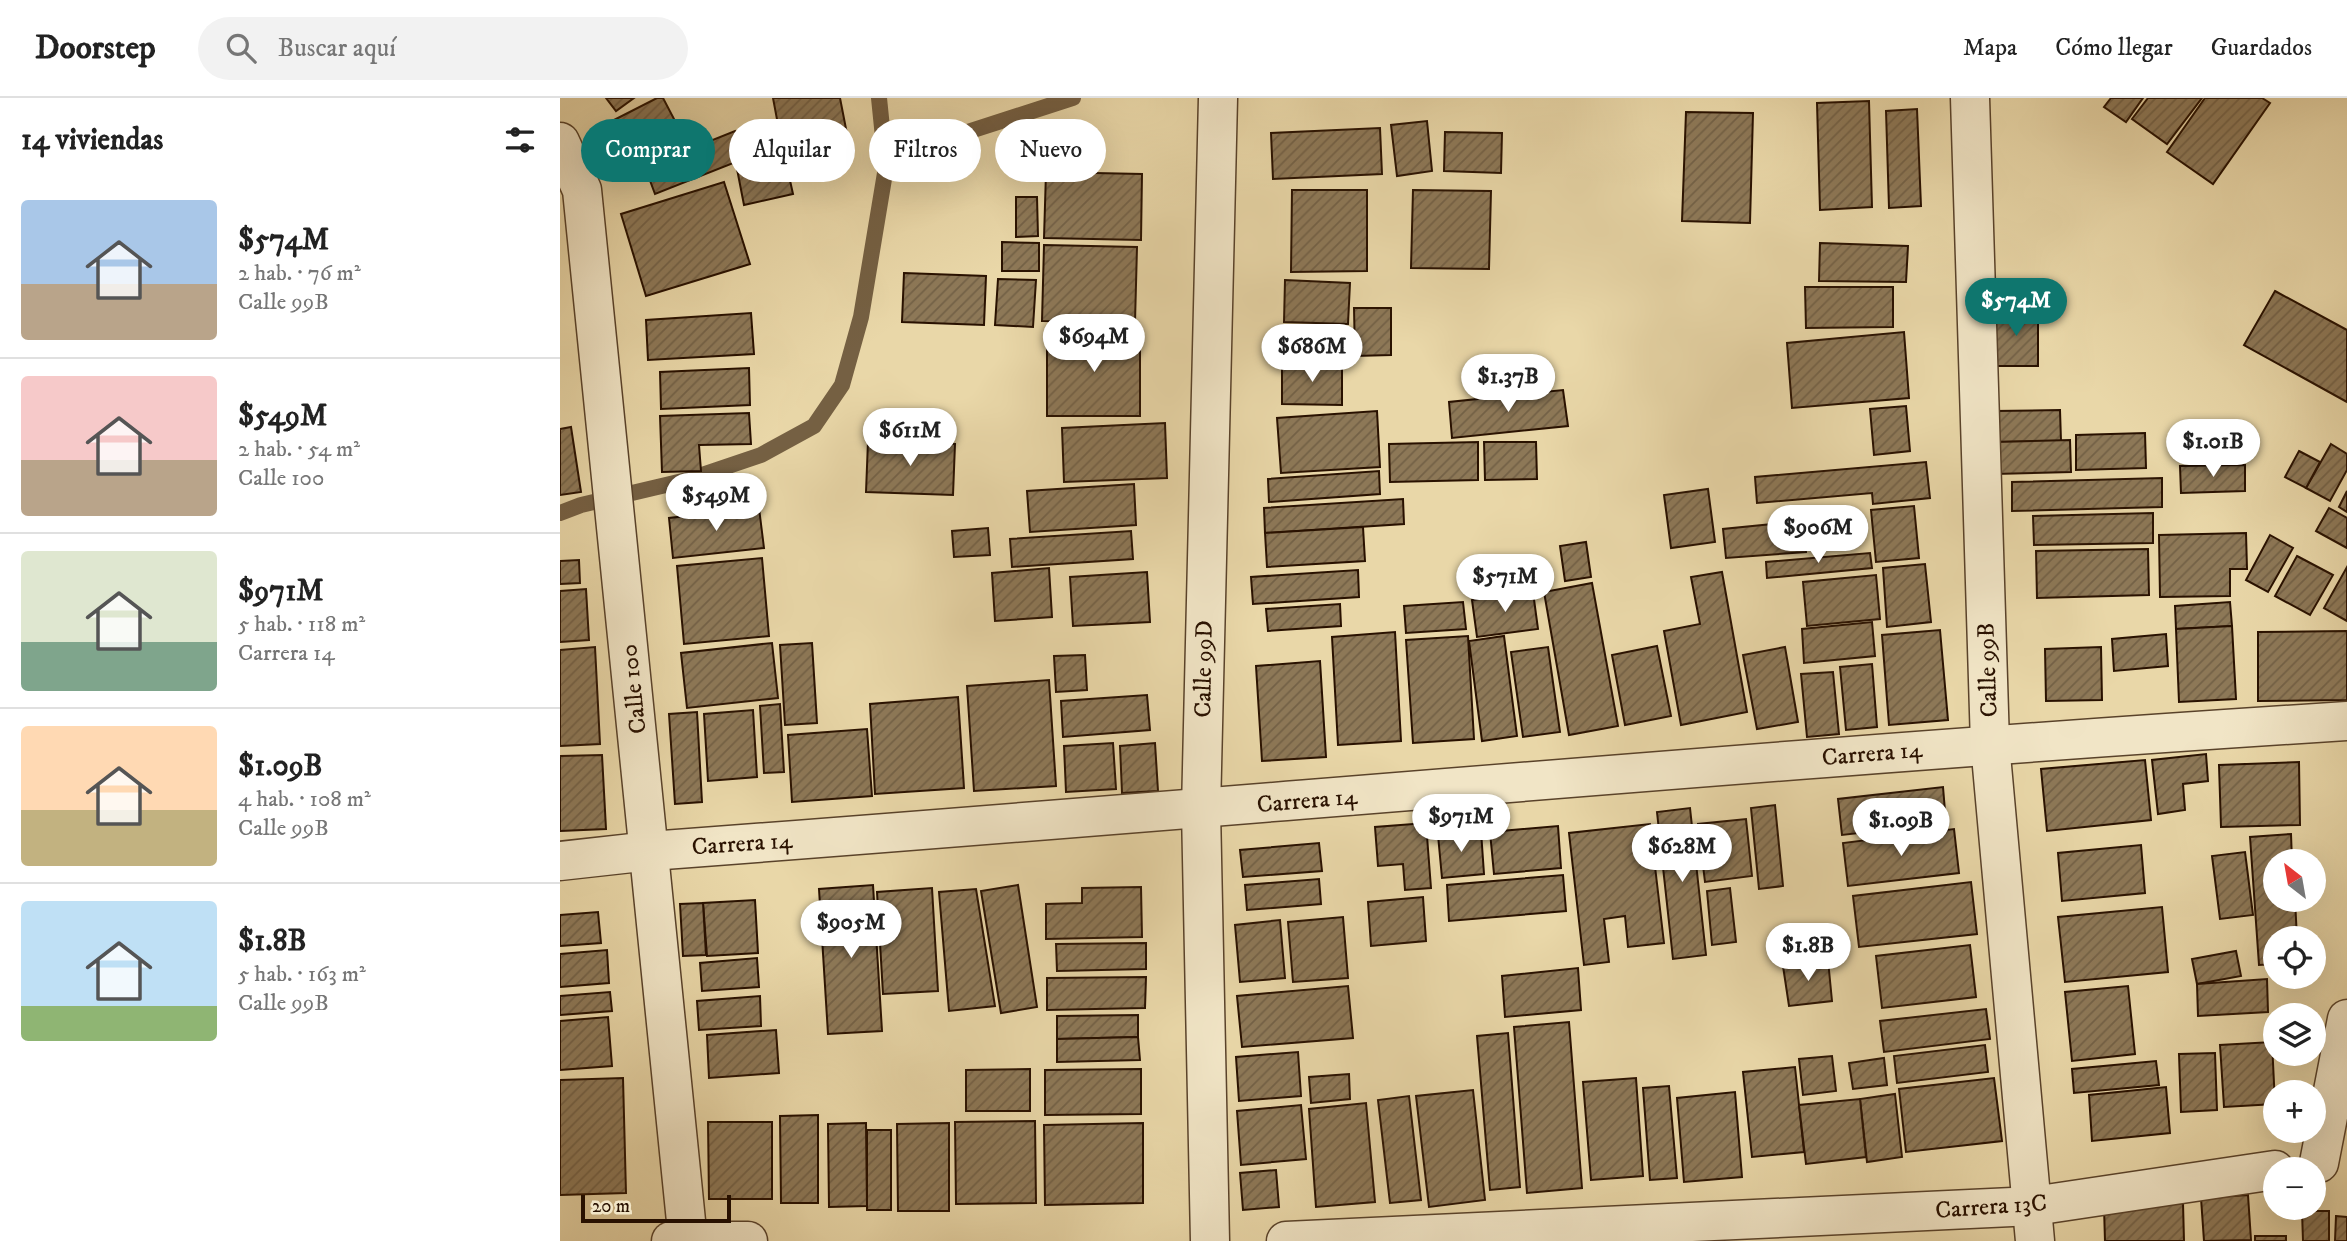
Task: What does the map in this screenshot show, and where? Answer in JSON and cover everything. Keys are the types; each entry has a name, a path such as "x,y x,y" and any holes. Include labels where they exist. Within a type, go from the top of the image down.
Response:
{"street":[{"name":"Calle 99D","path":"1210,1241 1201,810 1218,98"},
{"name":"Calle 99B","path":"1970,98 1990,744 2035,1224"},
{"name":"Calle 100","path":"560,142 582,190 688,1241"},
{"name":"Carrera 14","path":"560,861 650,851 1201,810 1990,744 2347,721"},
{"path":"2318,1157 2347,1019"},
{"name":"Carrera 13C","path":"1286,1241 2035,1224 2263,1173"},
{"path":"671,1241 748,1241"}],"building":[{"path":"606,98 634,98 616,111"},
{"path":"657,98 663,98 674,119 616,119"},
{"path":"773,98 840,98 844,119 777,119"},
{"path":"2111,98 2143,98 2126,122 2104,107"},
{"path":"2148,98 2202,98 2167,144 2132,119"},
{"path":"2205,98 2262,98 2270,103 2213,184 2167,152"},
{"path":"1869,101 1872,207 1820,210 1817,103"},
{"path":"1917,109 1921,206 1889,208 1886,111"},
{"path":"1686,112 1753,113 1750,223 1682,221"},
{"path":"1427,121 1432,171 1397,176 1391,125"},
{"path":"1380,128 1382,174 1273,179 1271,133"},
{"path":"1445,132 1502,133 1501,173 1444,171"},
{"path":"729,133 729,165 715,170 715,139"},
{"path":"1106,173 1142,174 1141,240 1044,238 1046,182 1106,182"},
{"path":"651,182 685,182 655,194"},
{"path":"724,182 750,264 646,296 621,214"},
{"path":"740,182 790,182 793,194 744,205"},
{"path":"1292,190 1367,190 1367,271 1291,272"},
{"path":"1413,190 1491,191 1489,269 1411,268"},
{"path":"1016,197 1037,197 1038,236 1016,237"},
{"path":"1002,242 1039,243 1039,271 1002,271"},
{"path":"1820,243 1908,246 1906,282 1819,281"},
{"path":"1044,245 1137,247 1135,322 1042,321"},
{"path":"904,273 986,276 984,325 902,322"},
{"path":"998,279 1036,280 1033,327 995,325"},
{"path":"1285,280 1350,283 1348,324 1284,322"},
{"path":"1805,287 1893,287 1893,327 1806,328"},
{"path":"2275,291 2347,330 2347,402 2244,345"},
{"path":"1354,308 1391,308 1391,355 1355,356"},
{"path":"2038,309 2038,366 1995,366 1994,310"},
{"path":"751,313 754,354 648,360 646,320"},
{"path":"1047,331 1140,331 1140,416 1047,416"},
{"path":"1904,332 1909,398 1792,408 1787,343"},
{"path":"1282,363 1342,364 1342,405 1282,404"},
{"path":"749,368 750,405 661,409 660,372"},
{"path":"1563,390 1568,426 1452,438 1449,402"},
{"path":"1906,406 1910,451 1874,455 1870,409"},
{"path":"2060,410 2061,441 1995,442 1994,411"},
{"path":"1377,411 1380,467 1281,473 1277,418"},
{"path":"749,413 751,444 699,445 701,471 662,472 660,416"},
{"path":"1165,423 1167,478 1064,482 1062,428"},
{"path":"571,427 581,492 560,495 560,429"},
{"path":"2145,433 2146,468 2076,470 2076,435"},
{"path":"2070,440 2071,472 1995,474 1995,442"},
{"path":"868,441 955,444 953,495 866,492"},
{"path":"1478,442 1478,480 1390,482 1389,444"},
{"path":"1484,442 1536,442 1537,479 1485,480"},
{"path":"2331,444 2347,454 2347,470 2330,501 2306,488"},
{"path":"2299,451 2320,462 2306,488 2285,477"},
{"path":"1926,462 1930,498 1873,504 1872,493 1757,503 1755,477"},
{"path":"2245,465 2245,491 2181,493 2180,466"},
{"path":"1379,471 1380,494 1269,502 1268,479"},
{"path":"2162,478 2162,507 2012,511 2012,482"},
{"path":"1134,484 1136,525 1030,532 1027,491"},
{"path":"1708,489 1715,542 1671,548 1664,495"},
{"path":"2347,491 2347,512 2339,507"},
{"path":"1403,499 1404,524 1265,533 1264,508"},
{"path":"1914,506 1919,558 1876,562 1871,510"},
{"path":"759,508 764,548 673,558 669,518"},
{"path":"2329,508 2347,518 2347,548 2316,531"},
{"path":"2153,513 2153,543 2034,545 2033,516"},
{"path":"1803,521 1806,552 1726,558 1723,529"},
{"path":"1363,527 1365,561 1267,567 1265,533"},
{"path":"988,528 990,555 954,557 952,531"},
{"path":"1131,531 1133,559 1012,567 1010,539"},
{"path":"2246,533 2247,569 2230,569 2230,596 2160,597 2159,535"},
{"path":"2270,535 2293,548 2268,592 2246,580"},
{"path":"1586,542 1591,577 1565,581 1560,546"},
{"path":"2148,549 2149,595 2037,598 2036,551"},
{"path":"1870,553 1872,568 1767,578 1766,562"},
{"path":"2297,556 2333,575 2310,615 2275,596"},
{"path":"762,558 769,636 684,644 677,566"},
{"path":"579,560 580,583 560,584 560,561"},
{"path":"1925,564 1931,622 1887,627 1883,568"},
{"path":"2347,567 2347,621 2324,608"},
{"path":"1049,568 1052,617 995,621 992,573"},
{"path":"1358,570 1359,597 1253,604 1251,577"},
{"path":"1147,572 1150,622 1073,626 1070,577"},
{"path":"1722,572 1747,712 1681,725 1664,631 1700,624 1691,577"},
{"path":"1876,575 1880,619 1807,626 1803,582"},
{"path":"1592,583 1618,726 1569,735 1544,592"},
{"path":"586,589 589,640 560,642 560,591"},
{"path":"1533,592 1538,629 1477,637 1472,600"},
{"path":"1463,602 1466,629 1406,633 1404,606"},
{"path":"2230,602 2232,626 2176,629 2175,606"},
{"path":"1340,604 1341,626 1268,631 1266,609"},
{"path":"1872,622 1875,656 1804,663 1802,629"},
{"path":"2232,626 2236,699 2179,702 2176,629"},
{"path":"1940,630 1948,720 1889,725 1882,635"},
{"path":"2347,631 2347,700 2258,701 2258,632"},
{"path":"1395,632 1401,741 1338,745 1332,637"},
{"path":"2166,634 2168,666 2114,671 2112,639"},
{"path":"1468,636 1474,739 1413,743 1406,640"},
{"path":"1504,636 1517,736 1482,741 1469,641"},
{"path":"772,643 778,698 687,708 681,653"},
{"path":"812,643 817,723 785,725 780,645"},
{"path":"1657,646 1671,716 1625,725 1612,655"},
{"path":"595,647 600,744 560,746 560,650"},
{"path":"1548,647 1560,732 1523,737 1511,652"},
{"path":"1785,647 1798,722 1757,729 1743,655"},
{"path":"2101,647 2102,700 2046,701 2045,649"},
{"path":"1085,655 1087,690 1056,692 1054,656"},
{"path":"1320,661 1326,757 1262,761 1256,666"},
{"path":"1872,664 1877,727 1846,730 1840,667"},
{"path":"1833,672 1839,734 1807,737 1801,674"},
{"path":"1049,680 1056,786 974,791 967,686"},
{"path":"1147,695 1150,730 1063,737 1061,701"},
{"path":"958,697 964,788 875,794 870,704"},
{"path":"780,704 784,772 764,773 760,706"},
{"path":"753,710 757,777 708,781 704,714"},
{"path":"697,712 702,802 675,804 669,714"},
{"path":"867,729 872,796 792,802 788,735"},
{"path":"1113,743 1116,789 1066,792 1064,746"},
{"path":"1155,743 1158,791 1122,793 1120,746"},
{"path":"2206,754 2208,781 2183,784 2185,810 2158,814 2152,760"},
{"path":"602,755 606,829 560,831 560,756"},
{"path":"2145,760 2151,820 2047,831 2041,769"},
{"path":"2299,762 2300,825 2221,827 2219,765"},
{"path":"1943,787 1946,823 1842,835 1838,799"},
{"path":"1775,805 1783,886 1759,889 1751,808"},
{"path":"1690,808 1706,955 1673,959 1657,812"},
{"path":"1746,819 1752,876 1705,882 1698,824"},
{"path":"1426,823 1431,888 1405,890 1403,864 1378,866 1375,827"},
{"path":"1650,824 1664,943 1628,947 1625,916 1604,919 1609,962 1584,965 1569,833"},
{"path":"1558,826 1561,868 1494,874 1490,832"},
{"path":"1954,829 1959,873 1848,886 1843,843"},
{"path":"1481,831 1484,874 1442,878 1438,835"},
{"path":"2291,834 2292,849 2263,849 2263,912 2296,912 2296,926 2263,926 2263,965 2259,965 2250,837"},
{"path":"1319,843 1322,871 1243,877 1240,850"},
{"path":"2141,845 2145,893 2062,901 2058,853"},
{"path":"2245,852 2253,915 2220,919 2212,856"},
{"path":"1563,875 1566,911 1449,921 1447,885"},
{"path":"1319,879 1321,904 1247,910 1245,885"},
{"path":"1971,882 1977,934 1859,947 1853,896"},
{"path":"873,885 882,1031 828,1034 819,889"},
{"path":"1018,885 1037,1007 1001,1013 981,891"},
{"path":"1141,887 1142,937 1046,939 1046,904 1082,903 1082,888"},
{"path":"932,888 938,991 883,994 877,892"},
{"path":"1730,888 1736,942 1712,945 1707,891"},
{"path":"976,889 995,1006 949,1011 939,892"},
{"path":"1423,897 1426,941 1371,946 1368,902"},
{"path":"755,900 758,953 707,956 703,903"},
{"path":"703,903 706,955 683,956 680,904"},
{"path":"2162,907 2168,972 2065,982 2058,917"},
{"path":"598,912 601,943 560,946 560,915"},
{"path":"1343,917 1348,978 1293,982 1288,922"},
{"path":"1280,920 1285,978 1240,982 1235,925"},
{"path":"1146,943 1146,969 1057,971 1056,944"},
{"path":"1970,945 1976,997 1882,1008 1876,956"},
{"path":"607,950 609,983 560,987 560,954"},
{"path":"2236,951 2241,976 2197,984 2192,959"},
{"path":"757,958 759,987 702,991 700,963"},
{"path":"1828,960 1832,1001 1789,1006 1783,966"},
{"path":"1578,968 1581,1010 1505,1017 1502,976"},
{"path":"1146,977 1145,1008 1047,1010 1047,978"},
{"path":"2263,979 2263,989 2267,989 2268,1003 2263,1003 2263,1012 2198,1016 2197,984"},
{"path":"1348,986 1353,1038 1242,1047 1237,996"},
{"path":"2128,986 2135,1054 2072,1061 2065,992"},
{"path":"610,992 612,1011 560,1015 560,996"},
{"path":"760,996 761,1026 699,1030 697,1001"},
{"path":"1986,1009 1990,1039 1884,1052 1880,1021"},
{"path":"1138,1015 1138,1037 1057,1039 1057,1016"},
{"path":"608,1017 612,1066 560,1070 560,1021"},
{"path":"1569,1022 1582,1188 1527,1193 1514,1027"},
{"path":"776,1030 779,1073 709,1078 707,1035"},
{"path":"1508,1033 1520,1187 1490,1190 1477,1036"},
{"path":"1138,1037 1140,1060 1057,1062 1057,1039"},
{"path":"2263,1043 2263,1066 2273,1066 2274,1080 2263,1080 2263,1105 2224,1107 2220,1045"},
{"path":"1985,1045 1988,1072 1897,1083 1894,1056"},
{"path":"1298,1052 1301,1096 1239,1101 1236,1057"},
{"path":"2215,1053 2217,1110 2181,1112 2179,1054"},
{"path":"1832,1056 1836,1091 1803,1095 1799,1059"},
{"path":"1884,1058 1887,1085 1853,1089 1849,1063"},
{"path":"2156,1061 2159,1085 2074,1093 2072,1069"},
{"path":"1795,1067 1804,1152 1752,1157 1743,1072"},
{"path":"1030,1069 1030,1111 966,1111 966,1070"},
{"path":"1141,1069 1141,1114 1045,1115 1045,1070"},
{"path":"1349,1074 1350,1099 1311,1103 1309,1077"},
{"path":"623,1078 626,1193 560,1195 560,1080"},
{"path":"1636,1078 1643,1176 1591,1180 1583,1082"},
{"path":"1994,1078 2002,1141 1906,1152 1899,1089"},
{"path":"1669,1086 1677,1178 1650,1180 1643,1088"},
{"path":"2166,1087 2170,1133 2092,1141 2089,1095"},
{"path":"1473,1090 1485,1200 1429,1207 1416,1096"},
{"path":"1735,1092 1742,1177 1684,1182 1677,1098"},
{"path":"1895,1094 1902,1157 1867,1162 1860,1099"},
{"path":"1409,1096 1421,1200 1390,1203 1378,1100"},
{"path":"1860,1099 1866,1157 1806,1164 1799,1105"},
{"path":"1366,1103 1375,1202 1316,1207 1309,1109"},
{"path":"1301,1105 1306,1159 1241,1165 1237,1111"},
{"path":"818,1115 818,1203 781,1203 780,1116"},
{"path":"1035,1121 1036,1203 956,1204 955,1122"},
{"path":"708,1122 772,1122 772,1199 709,1199"},
{"path":"866,1123 867,1206 829,1207 828,1124"},
{"path":"949,1123 949,1211 898,1211 897,1124"},
{"path":"1143,1123 1143,1203 1045,1205 1044,1125"},
{"path":"867,1130 891,1130 891,1210 867,1210"},
{"path":"1276,1170 1279,1207 1243,1210 1240,1173"},
{"path":"2248,1195 2251,1240 2204,1241 2201,1198"},
{"path":"2183,1203 2184,1241 2105,1241 2104,1207"},
{"path":"2326,1211 2329,1211 2329,1241 2303,1241 2302,1220 2326,1220"},
{"path":"2336,1216 2347,1217 2347,1241 2335,1241"},
{"path":"2255,1236 2286,1236 2286,1241 2255,1241"}],"waterway":[{"path":"560,513 581,505 687,480 761,455 814,426 842,385 861,317 886,167 879,98"},
{"path":"981,128 1073,98"}]}
